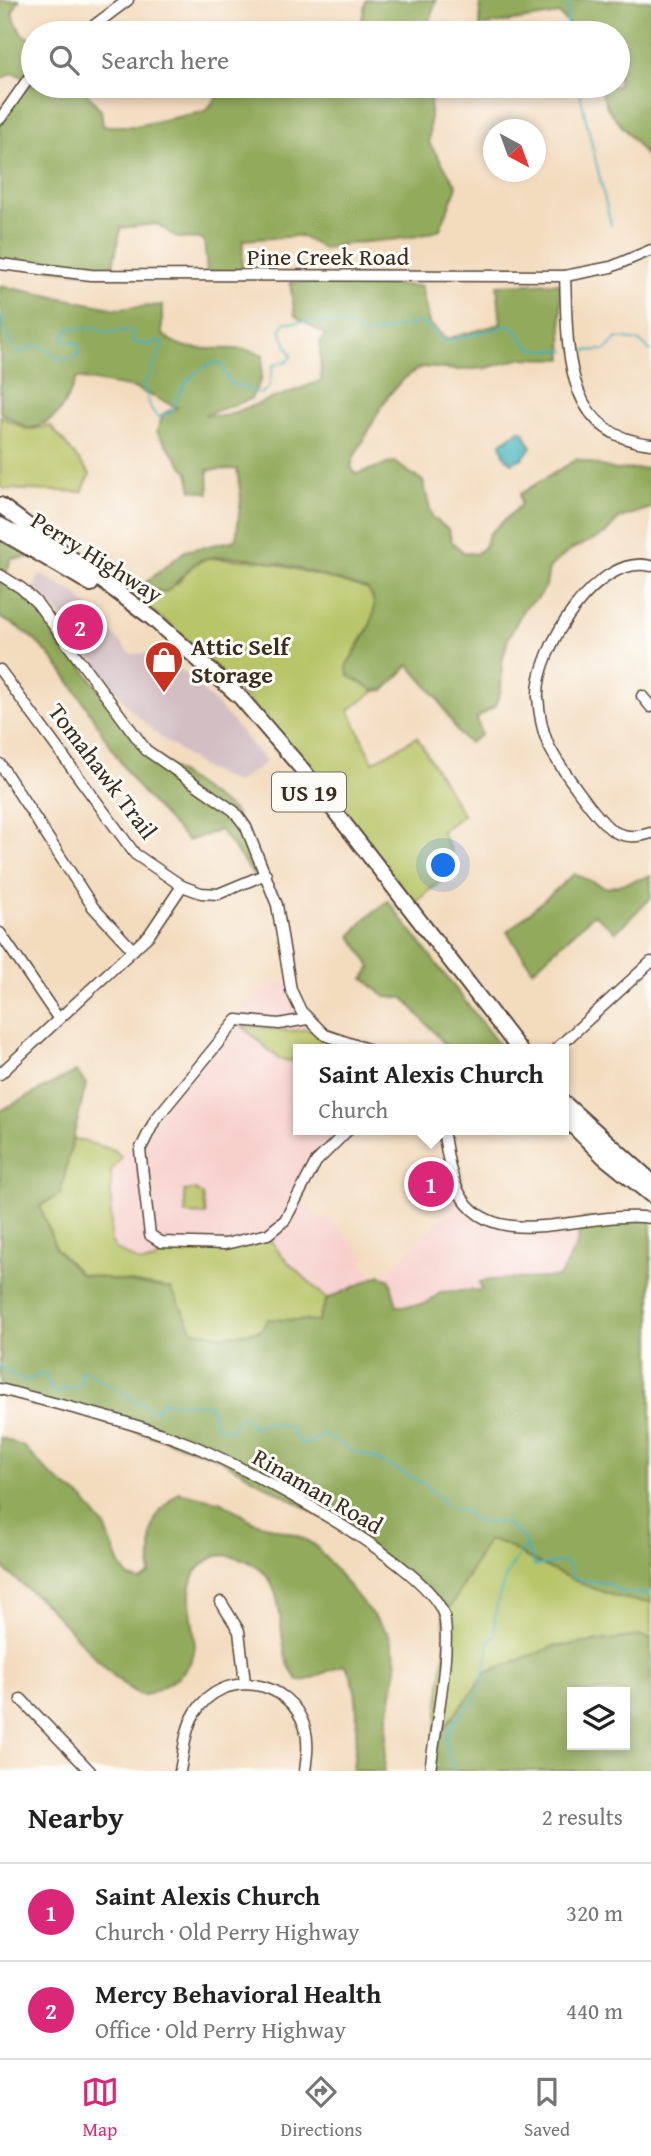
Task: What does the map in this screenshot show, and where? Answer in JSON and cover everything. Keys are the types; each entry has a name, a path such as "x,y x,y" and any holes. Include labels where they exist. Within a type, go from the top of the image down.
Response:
{"highway":[{"path":"0,505 98,578"},
{"name":"Perry Highway","path":"0,531 73,572 128,610 225,694 281,756 504,1044"},
{"name":"Perry Highway","path":"98,578 188,648 264,723 515,1044"},
{"path":"569,1107 651,1181"},
{"path":"569,1122 604,1157 651,1195"}],"main road":[{"name":"Perry Highway","path":"0,524 98,578"}],"street":[{"path":"100,21 128,0"},
{"path":"0,120 21,89"},
{"name":"Pine Creek Road","path":"0,264 90,275 565,276 611,267 651,250"},
{"path":"565,276 570,363 578,395 604,426 628,439 651,444"},
{"path":"651,566 634,564 620,567 590,587 543,664 538,694 548,744 608,828 625,836 638,837 651,833"},
{"path":"0,575 21,587 37,603 146,750 234,811 246,827 266,874 285,939 291,990 307,1019 326,1035 352,1044"},
{"name":"Tomahawk Trail","path":"0,670 135,854 182,886"},
{"path":"642,696 651,708"},
{"path":"0,764 93,907 133,950"},
{"path":"0,1074 156,927 182,886 218,894 266,874"},
{"path":"0,933 58,1018"},
{"path":"561,1044 651,962"},
{"path":"307,1019 279,1024 237,1020 155,1120 140,1150 150,1235 161,1242 225,1244 248,1240 276,1228 293,1208 316,1162 343,1135"},
{"path":"444,1135 452,1172 460,1193 471,1209 492,1223 518,1228 611,1215 651,1217"},
{"name":"Rinaman Road","path":"0,1389 135,1426 210,1454 347,1531 419,1580 440,1606 446,1630 430,1771"},
{"path":"221,1602 239,1631 245,1684"},
{"path":"180,1771 188,1728 198,1709 217,1691 245,1684 276,1690 295,1708 307,1738 305,1771"},
{"path":"21,1699 90,1771"}],"shaded area":[{"path":"40,574 75,593 131,654 160,653 174,663 226,714 266,762 236,783 205,769 159,736 131,710 50,602 33,590"},
{"path":"290,981 314,1027 355,1044 293,1044 293,1135 343,1135 326,1151 298,1195 322,1220 327,1216 366,1257 361,1262 375,1277 327,1299 282,1256 269,1238 248,1246 221,1250 164,1251 148,1263 141,1263 116,1249 111,1241 111,1170 121,1157 114,1150 140,1150 155,1120 254,998 267,988"},
{"path":"457,1187 463,1199 498,1225 583,1219 576,1247 559,1277 526,1281 488,1280 483,1290 440,1292 431,1302 422,1305 397,1306 394,1288 384,1277 433,1227"}],"green space":[{"path":"0,0 19,0 12,13 21,33 21,76 14,73 0,79"},
{"path":"366,0 436,0 430,21 362,21"},
{"path":"480,0 651,0 651,162 608,109 604,98 630,98 630,21 566,21 559,14 513,21 480,21"},
{"path":"21,88 21,98 91,98 101,110 103,126 136,126 205,111 216,98 431,98 429,143 457,186 440,229 412,237 324,249 301,236 243,240 242,272 207,272 204,239 177,238 157,224 121,228 111,275 0,264 0,119"},
{"path":"290,282 421,286 429,323 446,339 501,324 497,285 560,283 563,359 523,358 486,368 458,370 422,367 403,380 388,397 353,458 351,467 356,474 394,462 423,481 432,517 448,529 452,542 463,552 476,554 484,547 489,534 521,505 520,494 577,459 616,470 651,468 651,508 620,518 604,535 572,549 549,568 546,586 538,598 524,608 508,639 502,662 501,690 495,706 477,718 481,735 469,743 459,734 437,697 409,665 385,690 375,691 348,675 347,664 373,617 374,606 367,589 267,561 227,557 208,558 195,563 166,592 148,589 145,583 185,551 236,540 241,498 237,469 208,470 209,493 192,490 188,473 157,432 163,414 177,407 134,388 77,378 60,411 40,425 29,429 0,412 0,286 117,309 162,305 162,334 174,342 199,349 237,349 263,355 261,379 251,399 204,415 224,416 321,381 320,343 326,335 295,316"},
{"path":"0,416 28,430 51,426 90,474 82,492 5,489 0,486"},
{"path":"0,539 32,557 11,559 5,577 21,588 146,750 234,811 266,874 256,878 220,830 188,841 134,782 59,667 22,630 0,618"},
{"path":"207,558 265,561 367,589 374,599 372,621 349,664 348,675 375,691 349,710 373,762 417,737 463,815 441,831 458,866 414,904 286,742 216,667 137,599 145,583 148,589 177,584 193,565"},
{"path":"574,874 607,888 651,876 651,898 616,932 594,914 533,970 507,932"},
{"path":"388,901 498,1044 445,1044 404,998 385,997 364,978 371,967 351,936 366,918"},
{"path":"242,1026 290,1031 309,1029 335,1044 293,1044 293,1061 279,1059"},
{"path":"76,1071 86,1084 60,1194 40,1206 56,1249 80,1274 171,1289 193,1331 225,1336 260,1331 268,1319 318,1321 327,1299 380,1275 390,1280 397,1306 426,1303 440,1292 482,1290 479,1282 487,1280 559,1277 576,1247 583,1219 651,1218 651,1602 603,1592 551,1570 502,1543 487,1541 450,1608 443,1612 432,1594 347,1531 210,1454 0,1389 0,1111"},
{"path":"72,1138 114,1150 122,1157 111,1171 111,1241 116,1249 141,1263 154,1261 164,1251 221,1250 248,1246 269,1238 282,1256 327,1299 318,1321 225,1336 192,1331 171,1289 80,1274 56,1249 40,1206 60,1193"},
{"path":"195,1190 203,1195 206,1215 186,1214 184,1191"},
{"path":"0,1437 24,1447 53,1477 83,1499 105,1527 120,1565 130,1578 141,1581 150,1574 151,1537 155,1520 179,1492 222,1502 254,1522 296,1535 315,1545 389,1635 397,1663 387,1725 384,1771 353,1771 355,1688 345,1665 299,1681 290,1667 285,1651 276,1596 269,1579 256,1566 236,1557 223,1555 213,1558 204,1563 192,1578 190,1600 194,1651 182,1673 144,1696 120,1681 45,1604 0,1565"},
{"path":"499,1540 551,1570 594,1589 634,1601 651,1602 651,1639 641,1636 553,1647 487,1672 443,1729 436,1729 446,1640 443,1612 450,1608 487,1541"},
{"path":"641,1636 651,1639 651,1771 430,1771 436,1729 444,1729 487,1672 553,1647"}],"water":[{"path":"520,430 524,432 531,447 523,458 511,463 504,456 501,443"}],"waterway":[{"path":"567,21 569,0"},
{"path":"581,98 611,225"},
{"path":"0,313 8,339 20,353 39,345 60,360 78,356 79,343 66,341 63,336 70,328 97,328 105,333 129,330 133,334 132,342 147,345 160,341 163,343 150,377 143,384 151,409 158,417 172,412 189,379 211,364 221,363 229,383 261,394 269,387 273,365 287,362 292,356 280,330 285,322 338,324 356,330 363,336 421,322 444,342 511,325 531,349 566,351"},
{"path":"575,351 606,350 617,338 639,341 651,351"},
{"path":"0,1365 7,1373 25,1381 44,1373 53,1391 59,1393 65,1388 77,1387 82,1382 79,1374 84,1370 153,1411 158,1410 160,1402 207,1404 214,1411 213,1422 224,1430 232,1429 235,1421 245,1418 251,1421 252,1428 266,1422 287,1427 302,1444 309,1443 323,1434 359,1455 366,1454 425,1484 447,1507 465,1511 474,1520 505,1523 523,1538 535,1566 564,1562 569,1565 573,1579 608,1583 617,1590 628,1593 651,1593"},
{"path":"454,1771 448,1756 448,1734 480,1690 489,1641 495,1636 495,1614 501,1589 511,1566 526,1548"}],"place":[{"name":"Mercy Behavioral Health","path":"80,627"},
{"name":"Attic Self Storage","path":"164,694"},
{"name":"Saint Alexis Church","path":"431,1184"}]}
